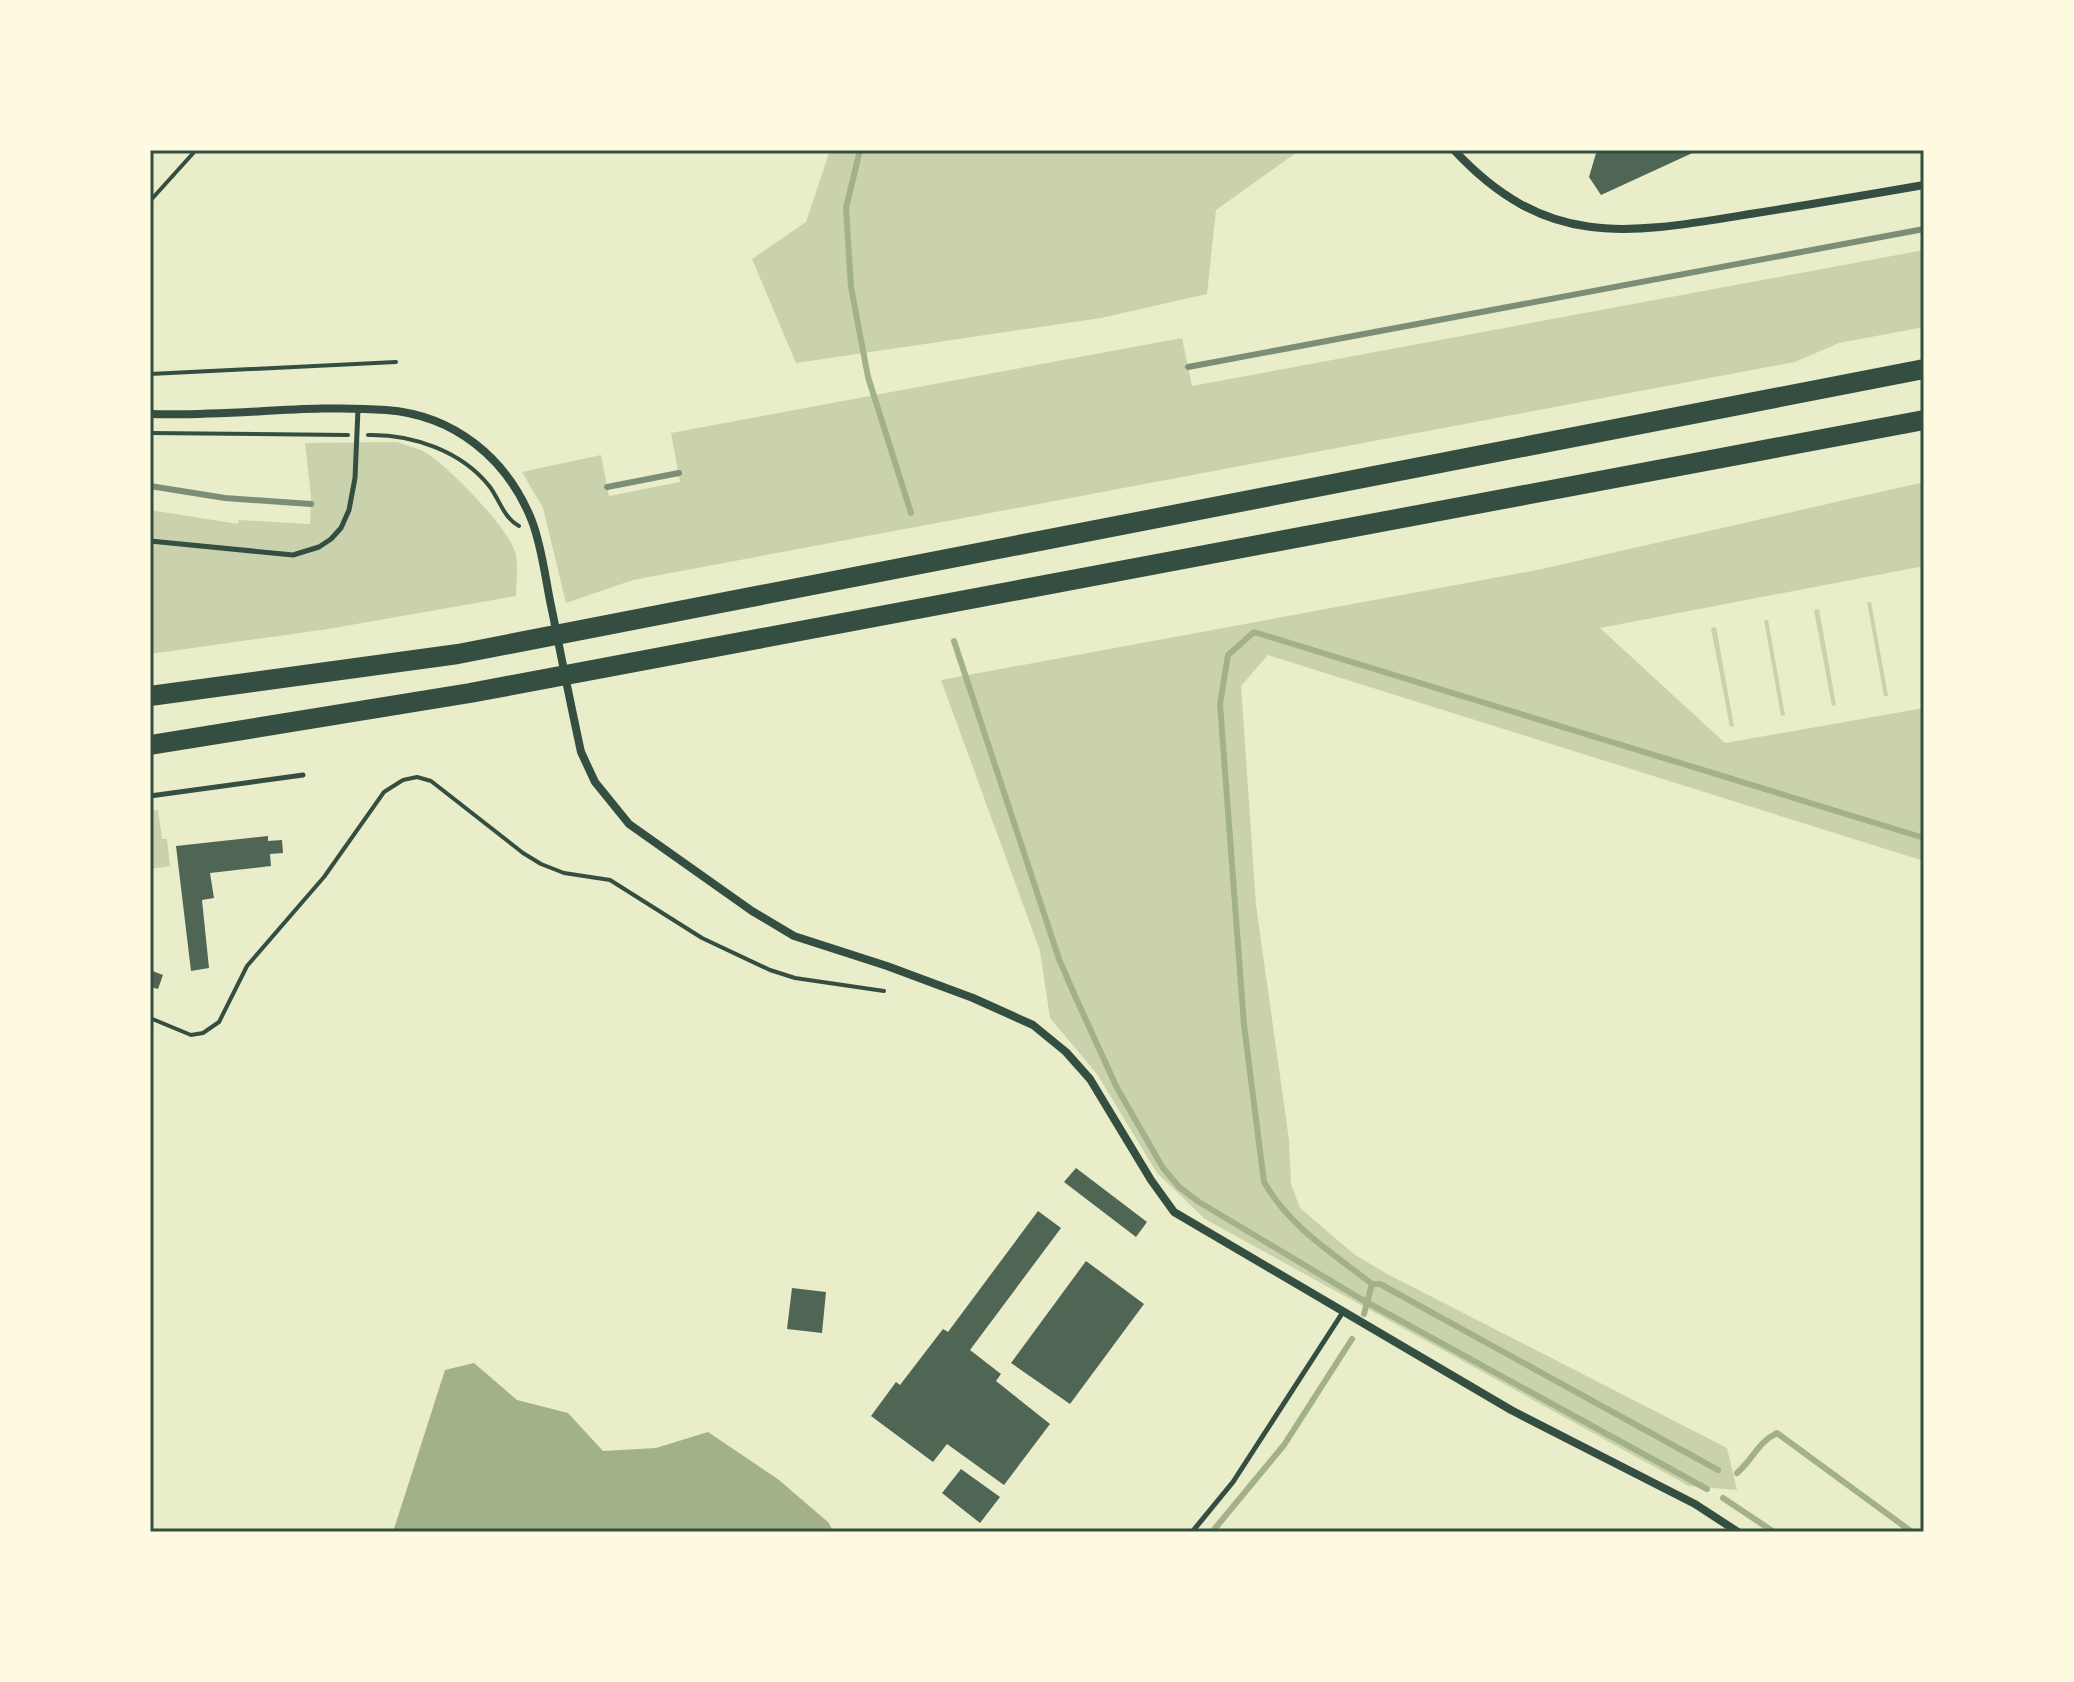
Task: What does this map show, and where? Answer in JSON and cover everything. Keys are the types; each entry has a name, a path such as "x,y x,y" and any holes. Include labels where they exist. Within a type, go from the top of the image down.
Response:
{"highway":[{"path":"150,696 458,654 1924,369"},
{"path":"150,745 486,690 1924,420"}],"street":[{"path":"1454,150 1476,174 1505,197 1578,226 1606,230 1675,227 1924,185"},
{"path":"150,414 358,409 406,412 456,430 472,441 514,483 535,530 581,752 595,782 629,824 752,911 794,936 973,998 1033,1025 1066,1052 1090,1079 1174,1212 1511,1410 1695,1504 1738,1532"}],"lane":[{"path":"150,541 293,555 319,547 341,528 349,510 355,478 358,409"},
{"path":"150,796 303,775"},
{"path":"1192,1532 1233,1482 1343,1312"}],"path":[{"path":"150,201 196,150"},
{"path":"150,374 396,362"},
{"path":"150,1018 191,1035 203,1033 219,1022 247,966 324,877 384,792 403,780 417,777 431,781 541,864 564,873 610,880 702,938 770,970 795,978 884,991"}],"shaded area":[{"path":"830,150 1300,150 1216,210 1207,294 1101,318 796,363 752,259 806,222"},
{"path":"1924,250 1924,327 1839,343 1795,362 633,580 566,603 543,508 522,472 601,455 609,496 680,482 671,433 1182,338 1192,386"},
{"path":"397,442 421,450 444,467 501,527 515,552 516,596 328,629 150,654 150,510 238,524 239,520 310,524 311,496 305,443"},
{"path":"1924,482 1924,566 1600,628 1725,743 1924,708 1924,861 1268,655 1241,686 1256,905 1289,1140 1291,1184 1300,1208 1355,1255 1389,1275 1727,1448 1737,1490 1689,1486 1205,1219 1157,1173 1097,1074 1050,1018 1040,951 941,680 1537,570"},
{"path":"1867,602 1871,602 1888,696 1884,696"},
{"path":"1819,609 1836,705 1832,706 1814,610"},
{"path":"1764,620 1768,620 1785,715 1781,716"},
{"path":"1716,627 1734,726 1730,727 1711,628"},
{"path":"158,810 162,839 167,839 170,866 150,869 150,811"},
{"path":"474,1363 517,1400 568,1413 603,1451 656,1448 708,1432 779,1480 829,1523 833,1532 393,1532 445,1370"}],"building":[{"path":"1597,150 1699,150 1601,195 1589,177"},
{"path":"268,836 268,841 282,840 283,853 270,854 271,866 210,873 214,898 202,900 209,968 191,971 176,846"},
{"path":"150,970 163,975 158,989 150,987"},
{"path":"1076,1168 1147,1222 1136,1237 1064,1182"},
{"path":"1038,1211 1061,1228 970,1350 1001,1374 996,1381 1050,1424 1004,1485 947,1444 933,1462 871,1416 896,1382 900,1385 943,1329 948,1332"},
{"path":"1086,1261 1144,1304 1070,1404 1011,1363"},
{"path":"792,1288 826,1292 822,1333 787,1329"},
{"path":"961,1469 1000,1497 980,1523 942,1493"}],"waterway":[{"path":"860,150 846,208 851,287 868,377 911,513"},
{"path":"1372,1284 1299,1225 1264,1182 1244,1025 1220,704 1228,655 1254,632 1924,838"},
{"path":"954,641 1059,959 1117,1088 1163,1168 1179,1187 1361,1299 1707,1489"},
{"path":"1364,1314 1372,1284 1380,1284 1718,1470"},
{"path":"1212,1532 1284,1445 1352,1339"},
{"path":"1737,1473 1765,1441 1777,1433 1912,1532"},
{"path":"1723,1498 1774,1532"}],"railway":[{"path":"1188,367 1924,229"},
{"path":"607,487 679,473"},
{"path":"150,486 225,498 311,504"}]}
